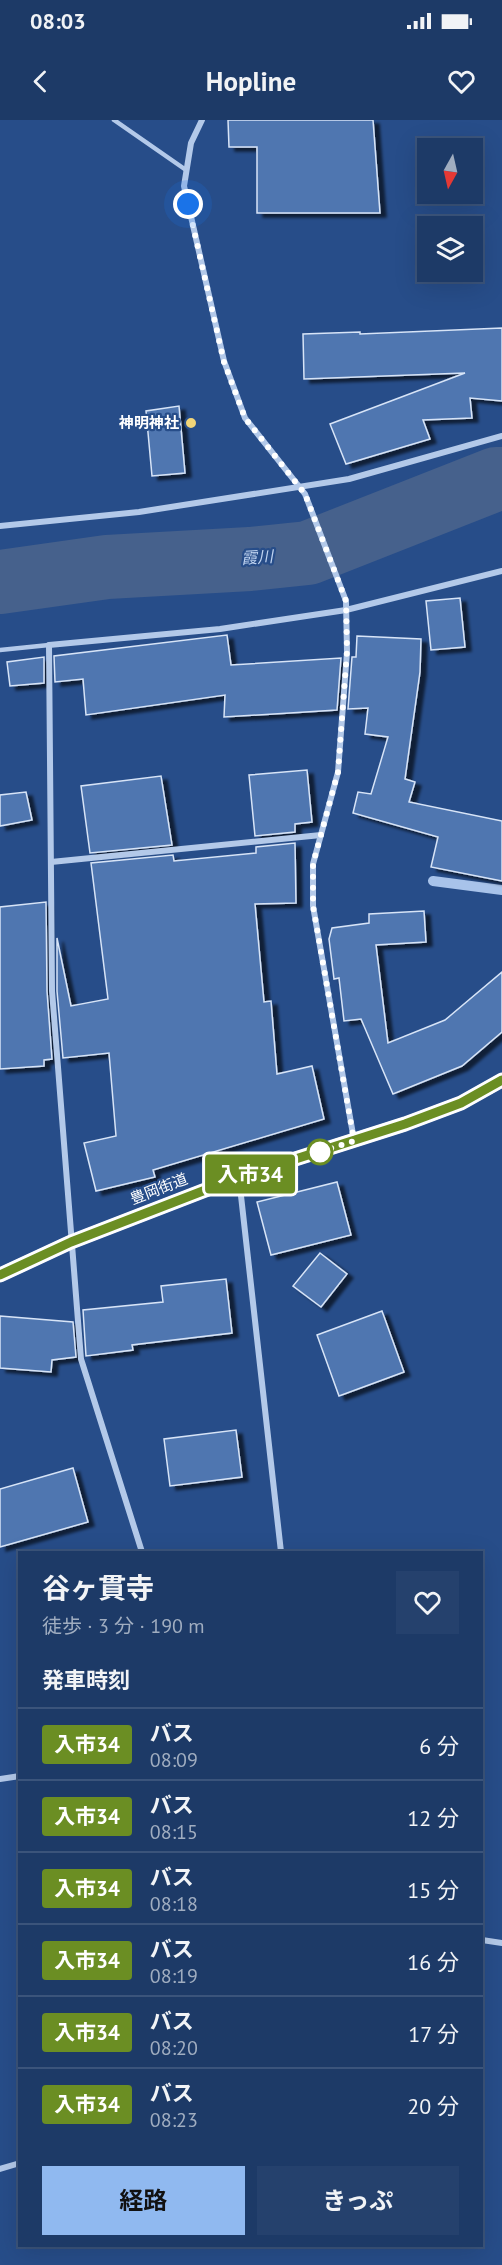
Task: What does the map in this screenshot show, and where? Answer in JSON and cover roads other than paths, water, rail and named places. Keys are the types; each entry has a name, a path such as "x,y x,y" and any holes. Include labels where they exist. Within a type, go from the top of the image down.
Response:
{"main road":[{"name":"豊岡街道","path":"0,1275 71,1242 239,1177 354,1141 461,1103 502,1080"}],"street":[{"path":"202,120 191,143 184,186 224,362 245,418 305,494 346,601 347,651 338,772 313,864 313,906 354,1141"},
{"path":"0,526 140,512 349,479 502,436"},
{"path":"142,1551 81,1359 52,991 49,645 220,629 346,610 502,571"},
{"path":"51,862 321,836"},
{"path":"239,1177 281,1551"},
{"path":"0,1779 18,1776"},
{"path":"483,1940 502,1943"},
{"path":"0,2169 18,2164"}],"lane":[{"path":"114,120 186,170"},
{"path":"0,650 49,645"}],"waterway":[{"name":"霞川","path":"0,582 107,567 250,559 308,553 496,479 502,479"},
{"path":"433,881 502,890"}],"place":[{"name":"神明神社","path":"191,423"}]}
